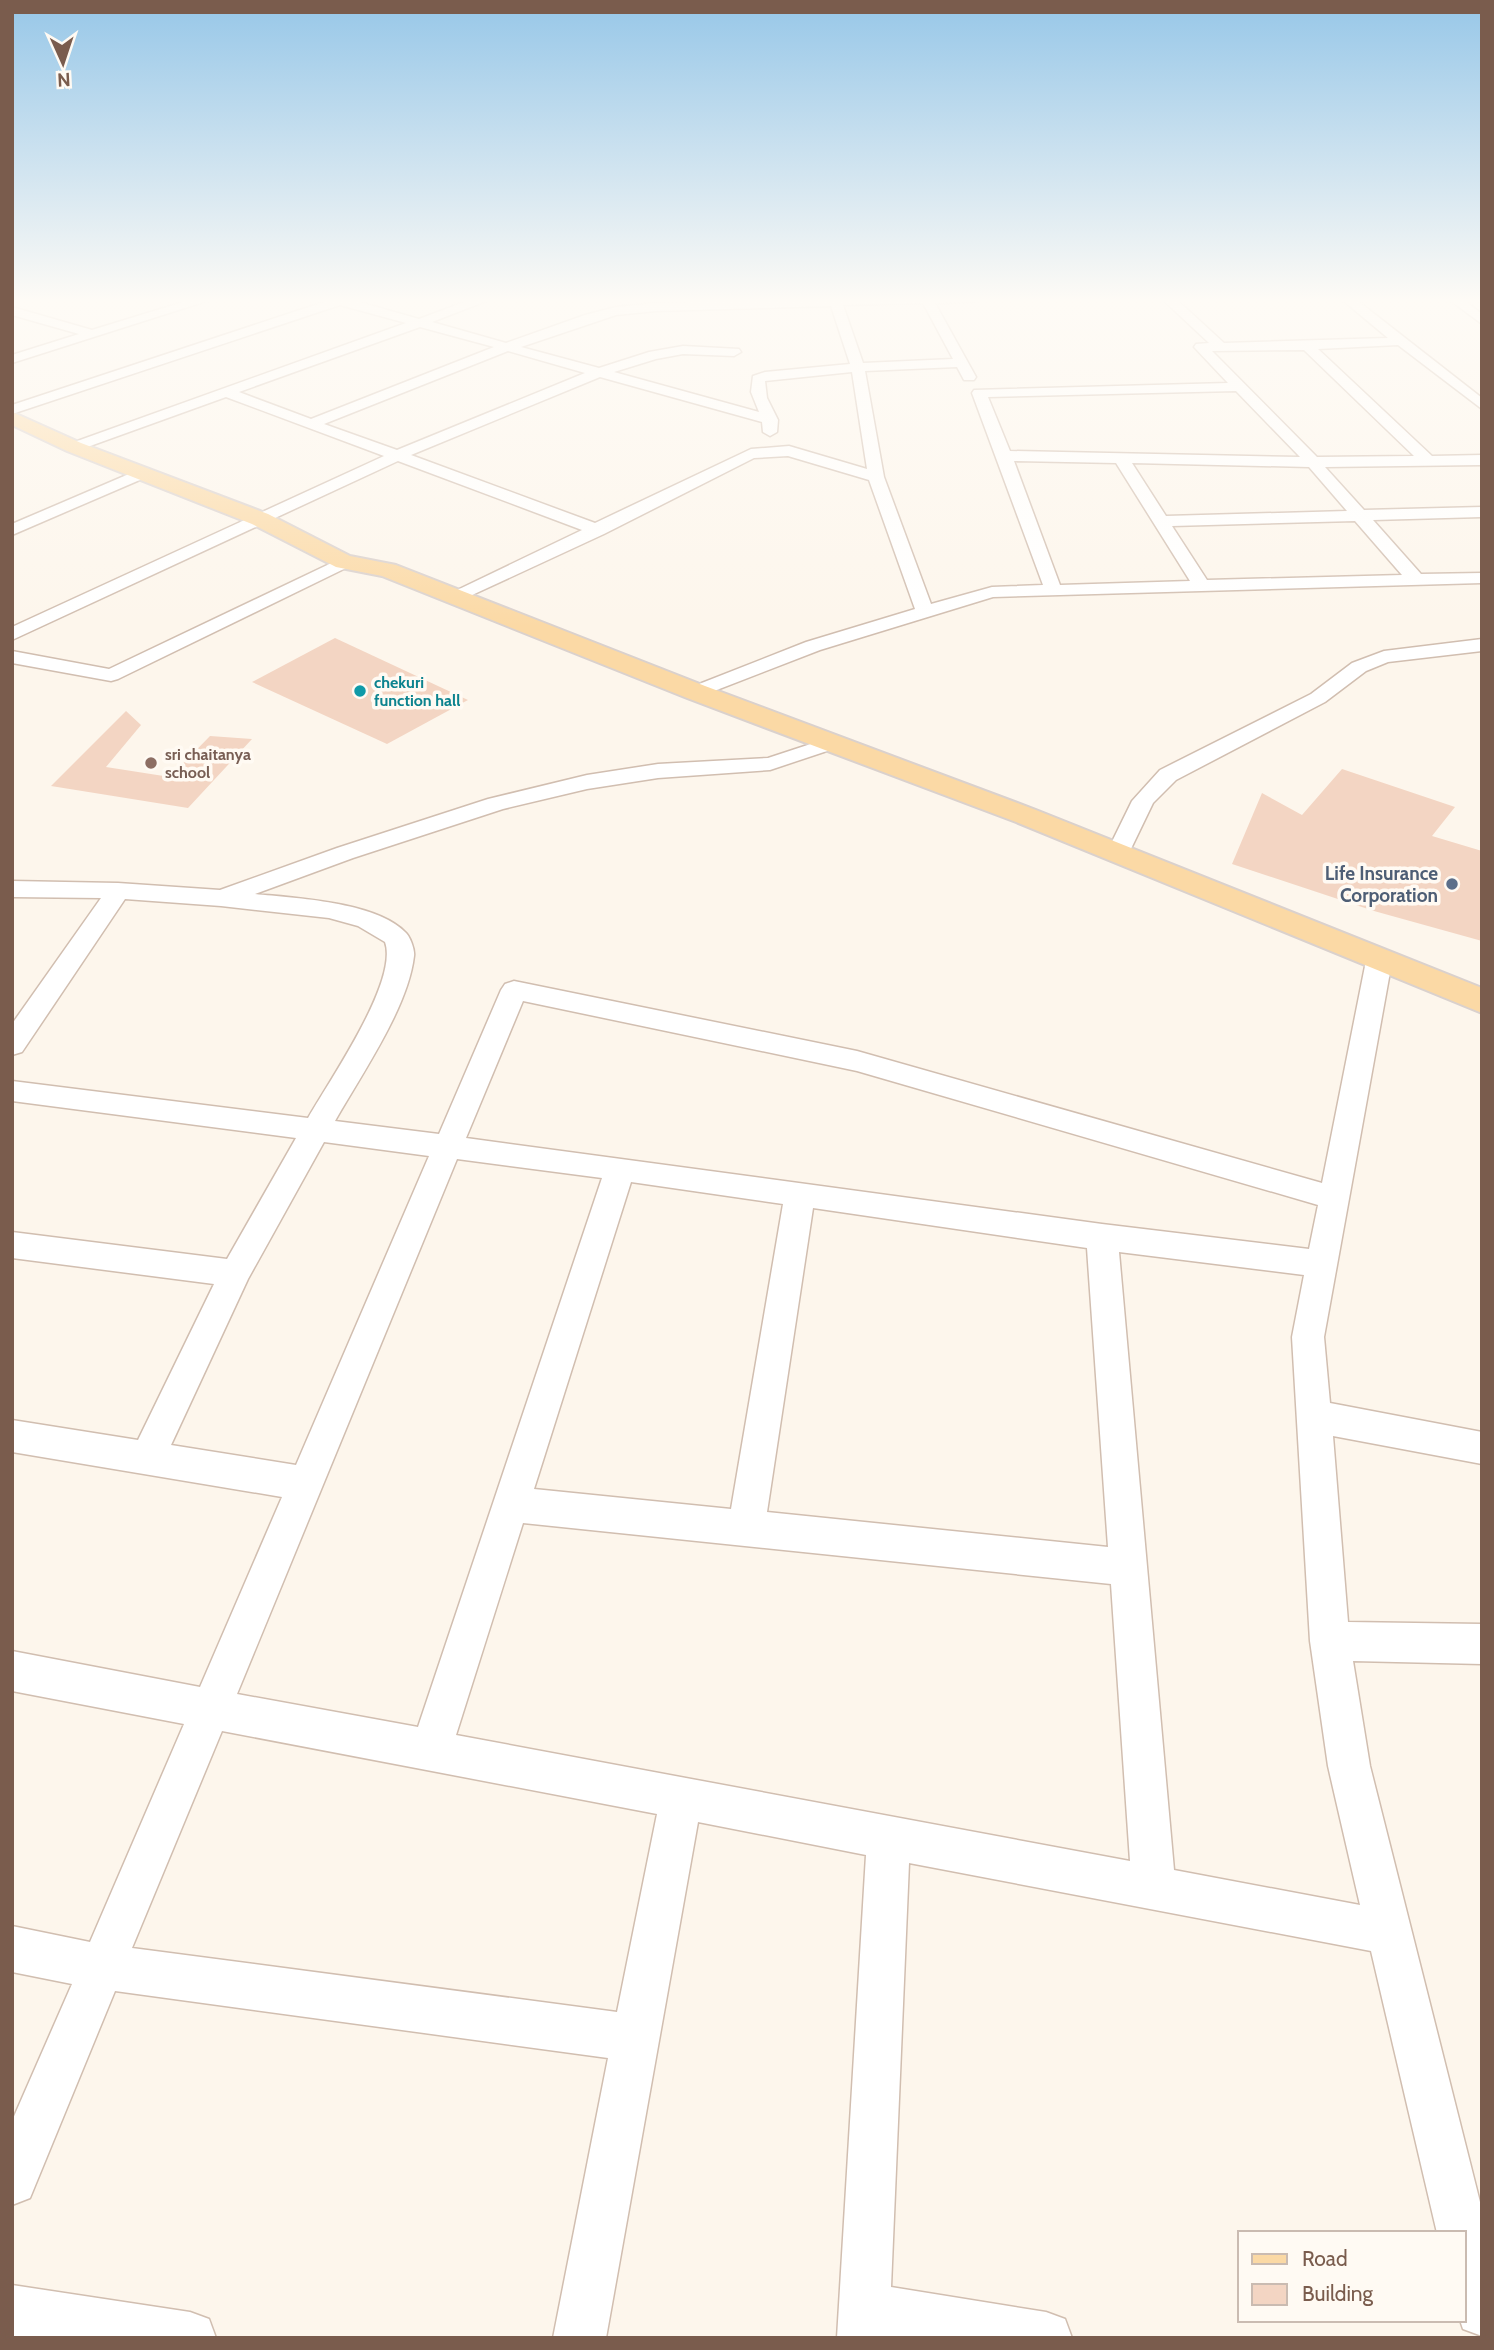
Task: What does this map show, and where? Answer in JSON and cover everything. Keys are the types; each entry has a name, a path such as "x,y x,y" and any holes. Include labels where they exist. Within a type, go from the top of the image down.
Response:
{"main road":[{"path":"12,418 74,447 260,519 344,562 388,570 1118,854 1482,1001"}],"street":[{"path":"74,447 180,408"},
{"path":"271,408 598,530"},
{"path":"313,423 352,408"},
{"path":"12,634 399,454 510,408"},
{"path":"726,408 771,420"},
{"path":"766,408 771,420 768,452"},
{"path":"865,408 876,477 925,612"},
{"path":"985,408 1053,589"},
{"path":"1260,408 1313,462 1416,580"},
{"path":"1372,408 1428,461"},
{"path":"457,597 751,454 789,451 876,477"},
{"path":"1004,456 1313,462 1482,460"},
{"path":"1122,460 1201,585"},
{"path":"12,530 143,473"},
{"path":"1160,521 1482,512"},
{"path":"12,657 111,675 344,562"},
{"path":"696,692 813,646 992,592 1482,578"},
{"path":"1118,854 1136,809 1152,787 1168,775 1318,698 1359,667 1384,657 1482,645"},
{"path":"221,898 345,853 496,804 587,782 658,771 770,764 832,743"},
{"path":"13,890 118,891 221,898 329,910 367,920 396,937 402,954 387,1004 235,1273 147,1458"},
{"path":"12,1045 118,891"},
{"path":"1379,961 1308,1337 1313,1416 1330,1641 1349,1766 1387,1932 1462,2231"},
{"path":"12,2180 213,1709 514,990 857,1061 1334,1199"},
{"path":"12,1091 620,1169 1102,1237 1321,1264"},
{"path":"431,1750 620,1169"},
{"path":"746,1528 800,1195"},
{"path":"1102,1237 1126,1567 1154,1887"},
{"path":"12,1245 235,1273"},
{"path":"1313,1416 1482,1448"},
{"path":"12,1436 306,1485"},
{"path":"511,1504 1126,1567"},
{"path":"1330,1641 1482,1644"},
{"path":"12,1671 1387,1932"},
{"path":"579,2338 681,1799"},
{"path":"889,1836 863,2323 1046,2338"},
{"path":"12,1949 102,1967 634,2038"},
{"path":"1466,2248 1482,2310"},
{"path":"12,2311 190,2338"}],"building":[{"name":"chekuri function hall","path":"335,638 468,700 387,744 252,682"},
{"name":"sri chaitanya school","path":"126,711 141,725 106,767 170,777 210,736 252,739 188,808 51,786"},
{"path":"1342,769 1455,807 1432,836 1482,851 1482,941 1374,911 1232,864 1262,793 1302,815"}],"place":[{"name":"chekuri function hall","path":"360,691"},
{"name":"sri chaitanya school","path":"151,763"},
{"name":"Life Insurance Corporation","path":"1452,884"}]}
